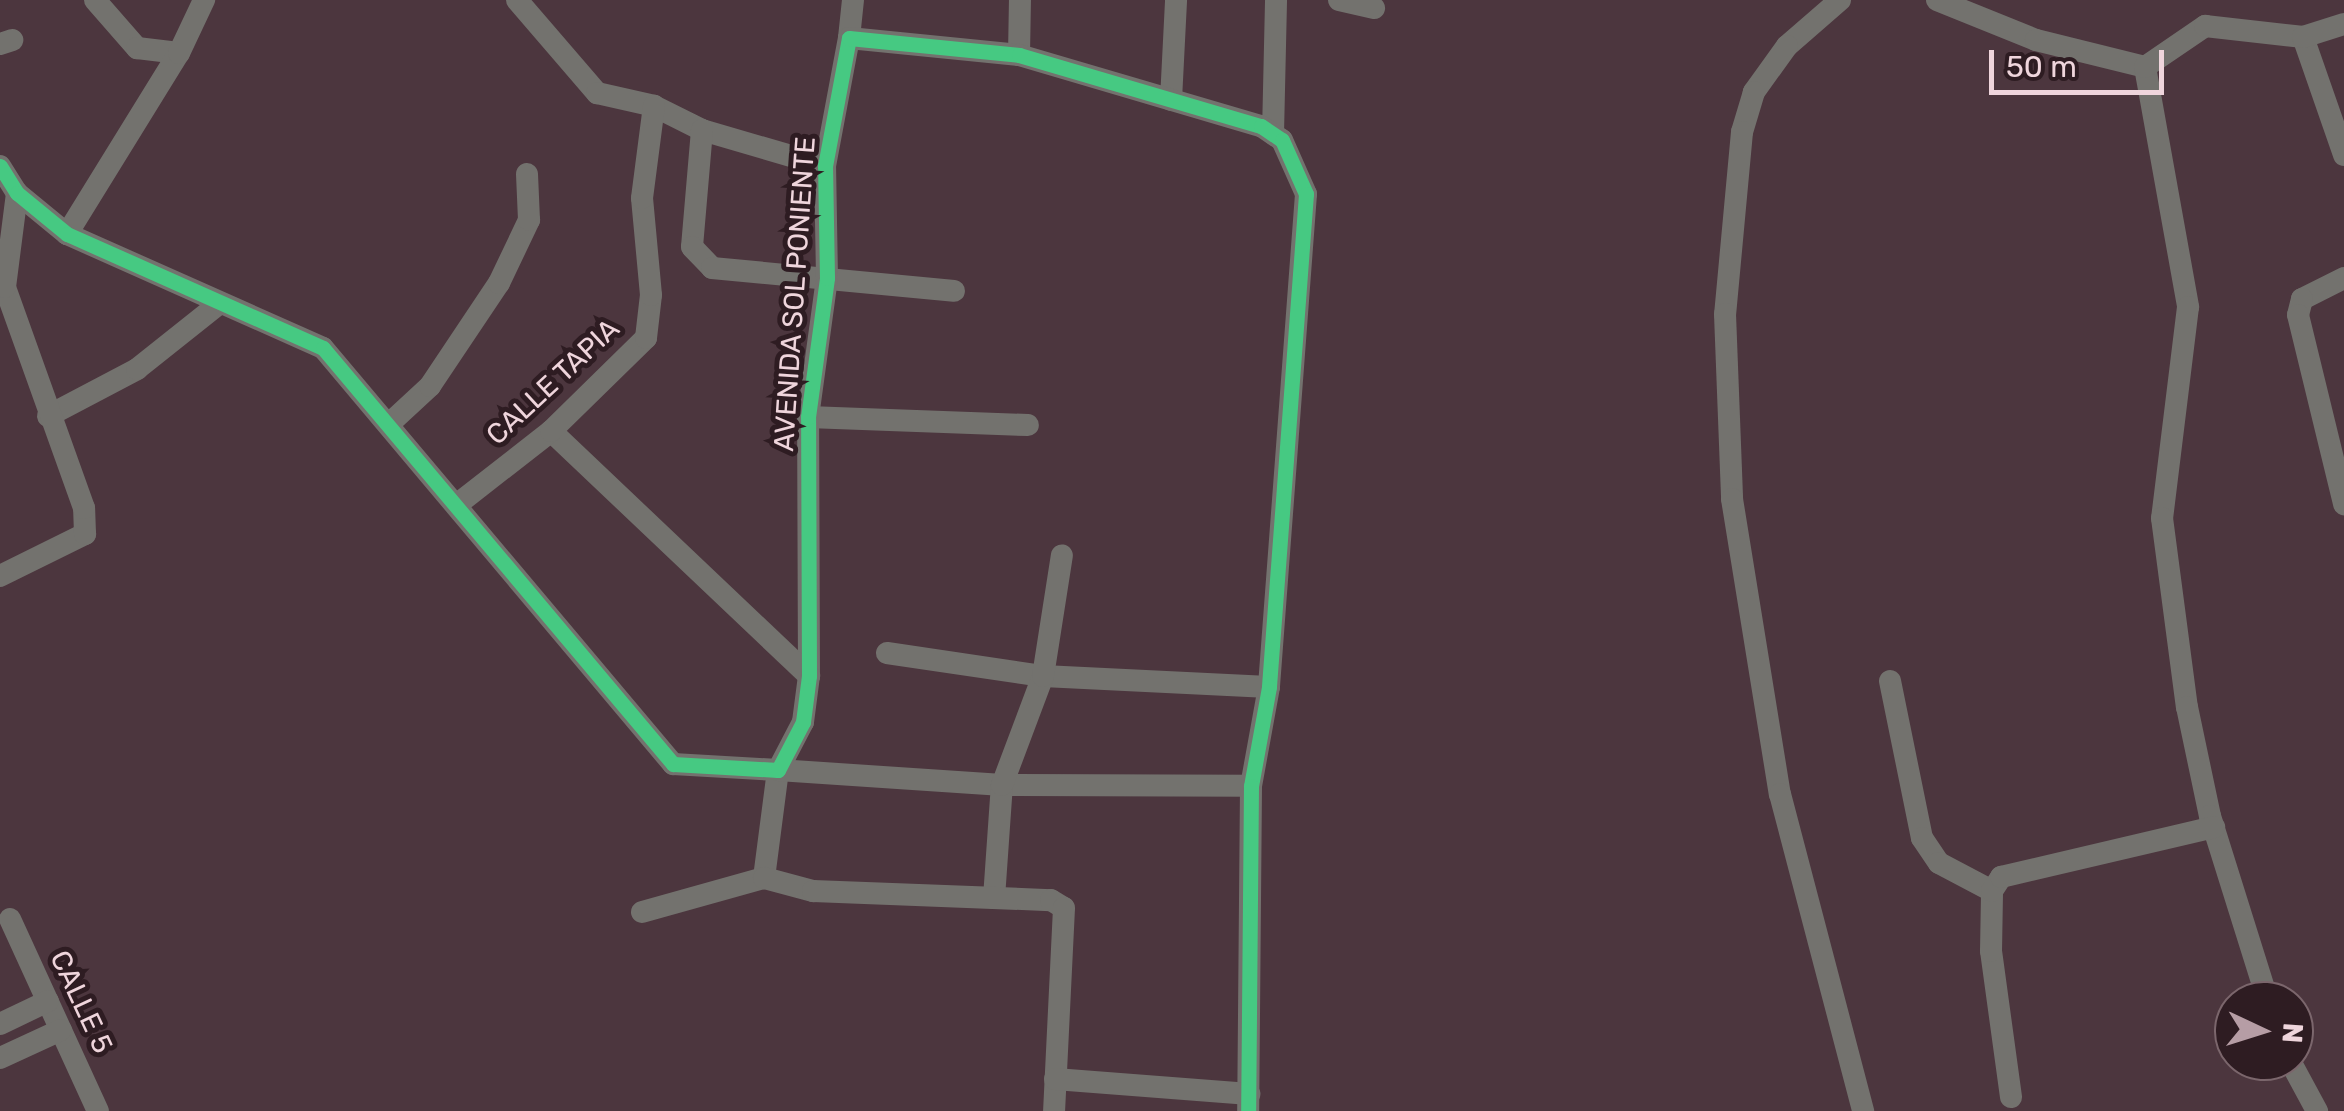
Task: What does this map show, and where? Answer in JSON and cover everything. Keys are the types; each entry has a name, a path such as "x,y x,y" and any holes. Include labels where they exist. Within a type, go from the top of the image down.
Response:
{"street":[{"path":"96,0 136,48 179,54"},
{"path":"67,234 179,54 204,0"},
{"path":"517,0 597,93 654,106 702,130 825,166"},
{"name":"AVENIDA SOL PONIENTE","path":"778,770 804,722 810,676 808,416 828,278 825,166 853,0"},
{"path":"1018,55 1020,0"},
{"path":"1171,100 1176,0"},
{"path":"1273,134 1276,0"},
{"path":"1338,0 1374,8"},
{"path":"1840,0 1788,46 1754,92 1742,132 1725,314 1732,499 1780,794 1863,1111"},
{"path":"1937,0 2036,40 2145,66 2205,26 2303,38 2344,24"},
{"path":"849,38 1018,55 1273,134 1297,163 1306,194 1269,687 1251,786 1249,1103 1055,1079"},
{"path":"2303,38 2344,155"},
{"path":"2145,66 2188,307 2162,518 2187,707 2214,827 2262,981"},
{"name":"CALLE TAPIA","path":"459,504 551,432 646,338 651,295 642,198 654,106"},
{"path":"702,130 692,248 712,268 954,292"},
{"path":"0,166 17,193 67,234 323,348 459,504 673,764 1002,785 1251,786"},
{"path":"389,424 430,386 499,283 529,220 528,174"},
{"path":"0,576 84,534 84,508 2,288 17,193"},
{"path":"2344,278 2302,300 2298,315 2344,504"},
{"path":"48,416 137,369 220,302"},
{"path":"808,416 1028,425"},
{"path":"551,432 810,676"},
{"path":"994,898 1002,785 1043,676 1062,555"},
{"path":"887,653 1043,676 1269,687"},
{"path":"1890,680 1922,838 1939,863 1992,891"},
{"path":"764,878 778,770"},
{"path":"2012,1097 1991,951 1992,891 2001,876 2214,827"},
{"path":"642,912 764,878 813,890 1051,900 1064,908 1054,1111"},
{"name":"CALLE 5","path":"10,919 98,1111"},
{"path":"0,1024 48,1001"},
{"path":"0,1058 61,1030"},
{"path":"2301,1081 2317,1111"}],"cycle path":[{"path":"0,166 17,193 67,234 323,348 673,764 778,770 803,722 809,676 808,417 827,278 825,166 849,38 1019,55 1261,126 1282,140 1306,194 1269,687 1251,786 1248,1111"}]}
